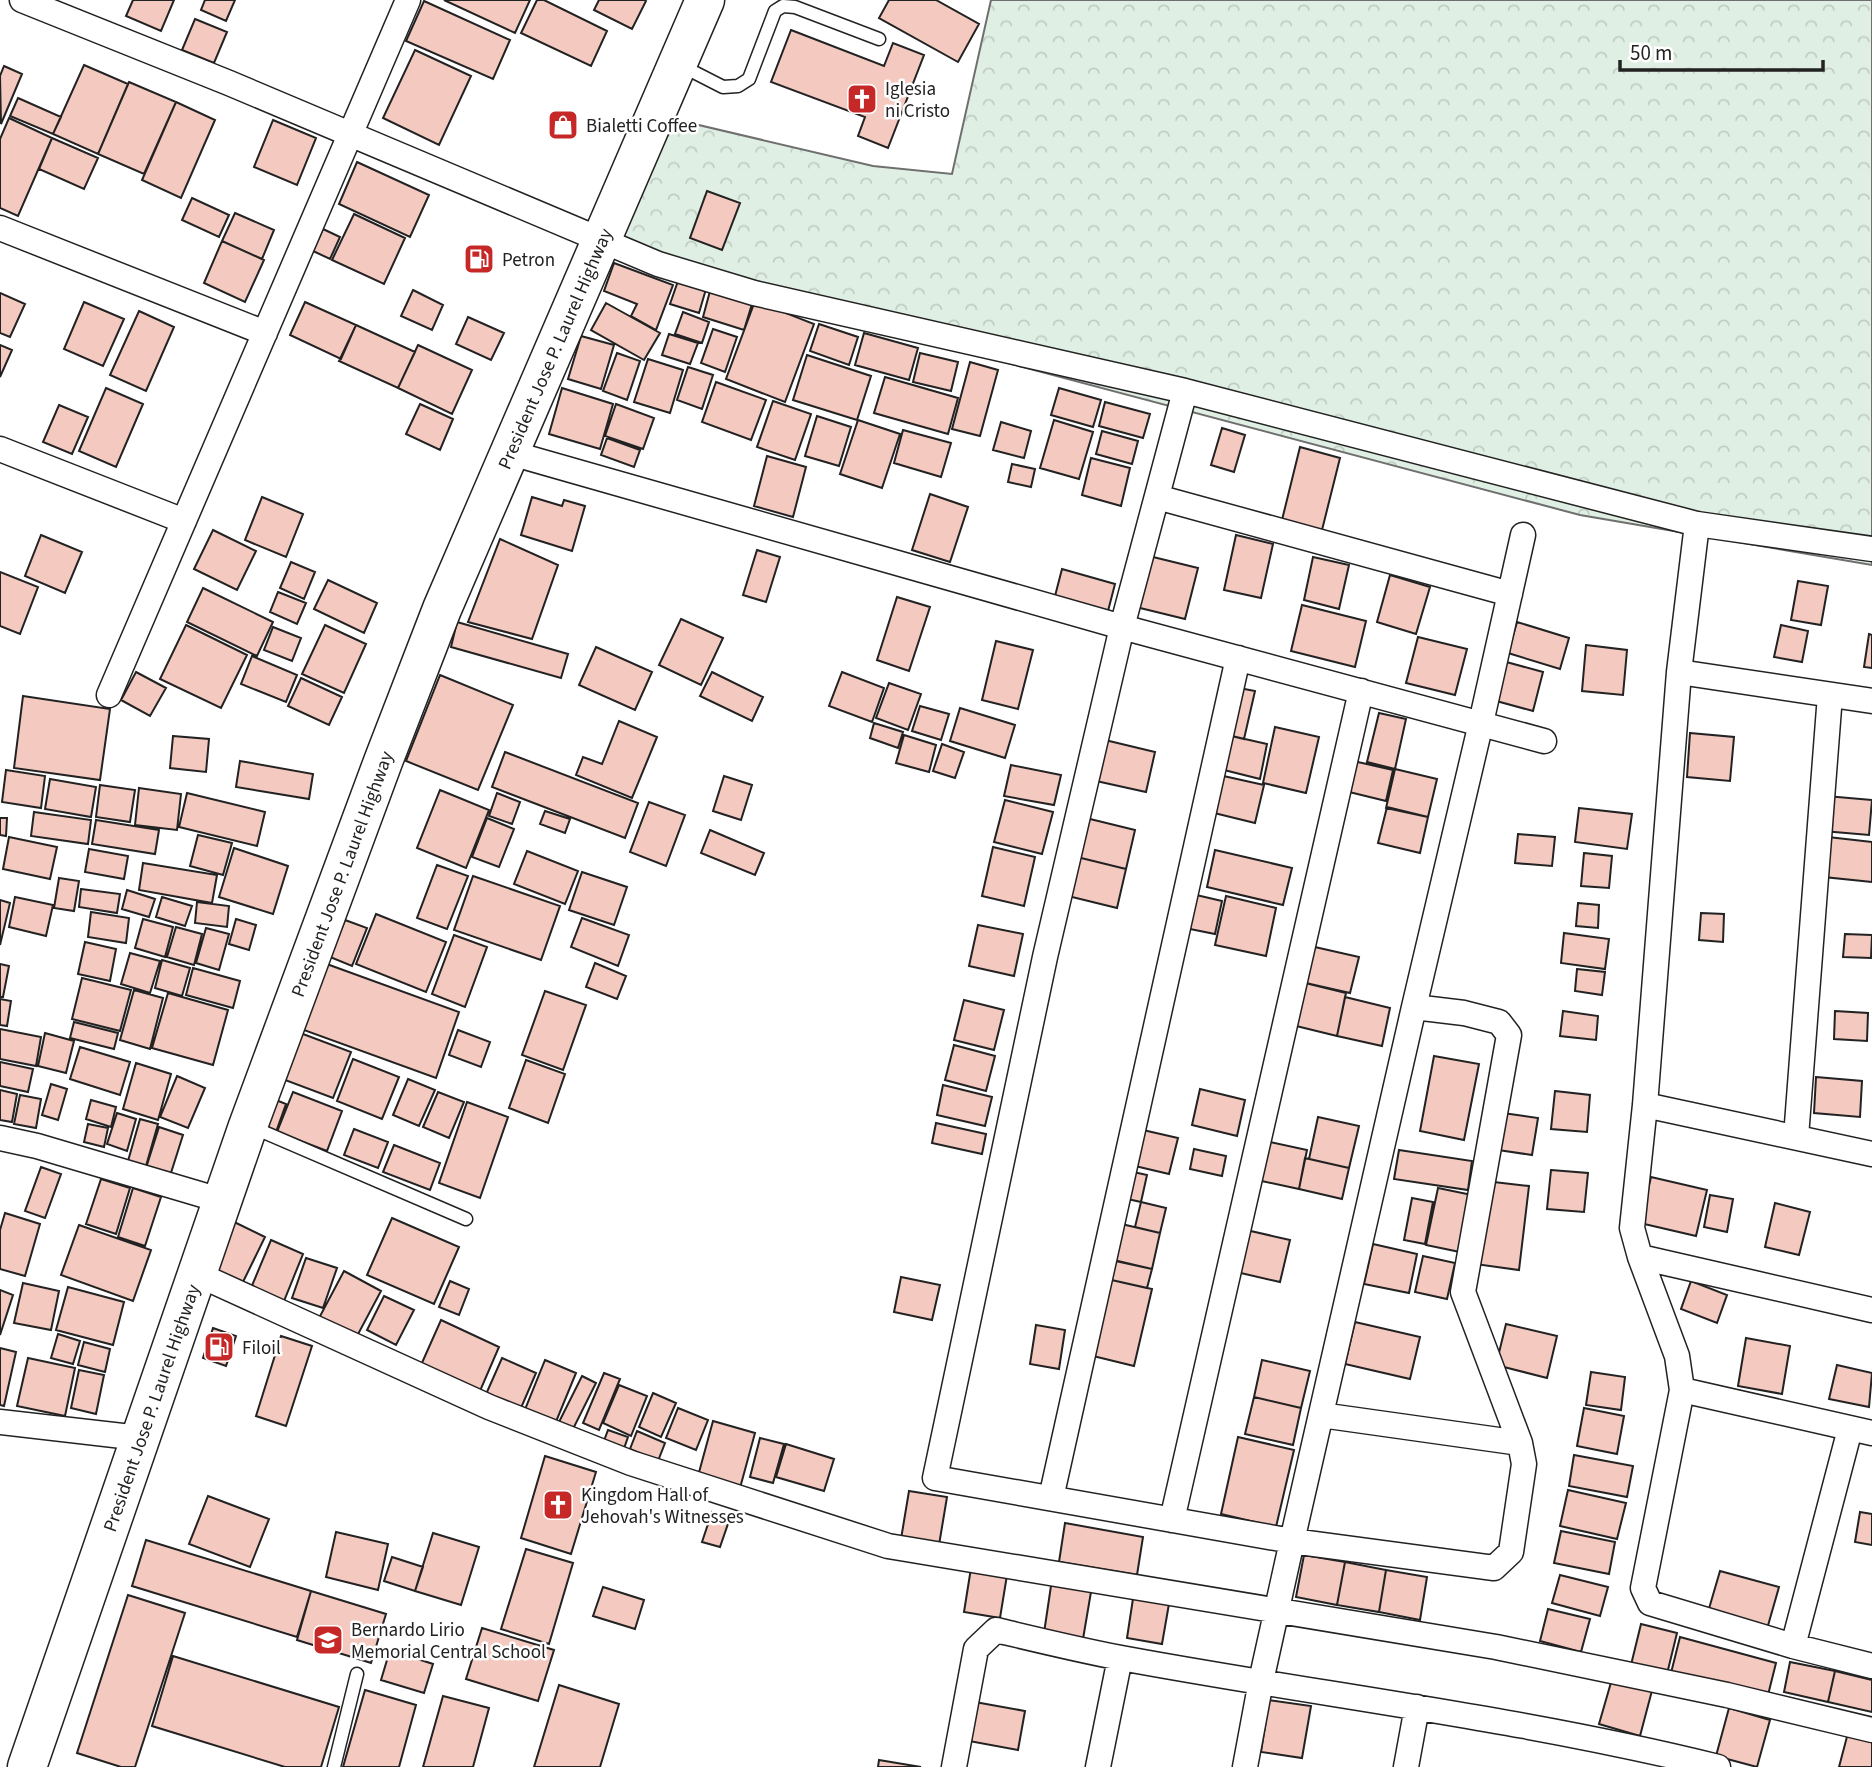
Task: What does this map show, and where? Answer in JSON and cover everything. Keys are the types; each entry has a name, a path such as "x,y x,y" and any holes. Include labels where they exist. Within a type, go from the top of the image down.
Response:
{"highway":[{"name":"President Jose P. Laurel Highway","path":"32,1764 140,1438 248,1126 394,734 442,609 705,0"}],"street":[{"path":"22,0 229,83 658,264 754,293 1185,391 1697,524 1872,549"},
{"path":"109,695 408,0"},
{"path":"0,228 265,333"},
{"path":"1185,391 1122,626 1045,957 935,1478 1292,1541 1494,1568 1511,1552 1524,1464 1520,1443 1463,1292 1509,1035 1499,1022 1464,1013 1414,1007"},
{"path":"511,453 1122,626 1544,741"},
{"path":"3,457 184,521"},
{"path":"1157,497 1510,594"},
{"path":"1697,524 1679,673 1645,1105 1632,1228 1677,1356 1682,1390 1643,1588 1650,1603 1793,1646 1872,1666"},
{"path":"1245,1767 1292,1541 1523,535"},
{"path":"1051,1498 1238,658"},
{"path":"1679,673 1872,701"},
{"path":"1172,1520 1361,691"},
{"path":"1796,1137 1830,695"},
{"path":"1645,1105 1872,1154"},
{"path":"0,1138 37,1146 223,1201"},
{"path":"1640,1257 1872,1310"},
{"path":"197,1274 489,1407 631,1463 888,1546 1496,1647 1727,1695 1872,1730"},
{"path":"1682,1390 1861,1431 1793,1646"},
{"path":"1321,1415 1520,1443"},
{"path":"0,1422 140,1438"},
{"path":"954,1767 976,1648 996,1630 1120,1658 1417,1707 1658,1752 1718,1767"},
{"path":"1098,1767 1120,1658"},
{"path":"1406,1767 1417,1707"}],"lane":[{"path":"677,63 723,87 738,86 749,79 775,11 783,6 795,7 879,39"},
{"path":"248,1126 466,1219"},
{"path":"334,1767 357,1674"}],"green space":[{"path":"991,0 1872,0 1872,565 1580,515 917,339 602,239 656,115 873,166 952,174"}],"building":[{"path":"133,0 174,0 161,31 126,16"},
{"path":"205,0 235,0 226,21 201,10"},
{"path":"444,0 530,0 515,33"},
{"path":"537,0 544,0 607,31 591,66 521,33"},
{"path":"599,0 646,1 632,29 594,10"},
{"path":"889,0 936,0 979,24 958,62 879,18"},
{"path":"424,1 510,40 493,79 406,41"},
{"path":"195,19 227,32 214,63 182,50"},
{"name":"Iglesia ni Cristo","path":"791,30 884,66 893,43 924,55 888,148 858,136 865,117 771,82"},
{"path":"415,50 471,76 439,145 383,118"},
{"path":"84,65 128,84 98,154 53,134"},
{"path":"4,66 22,74 1,124 0,76"},
{"path":"129,82 176,102 144,174 98,154"},
{"path":"18,98 61,117 53,134 10,116"},
{"path":"176,102 215,120 181,198 142,180"},
{"path":"9,118 52,138 18,216 0,208 0,139"},
{"path":"273,120 316,138 297,185 254,167"},
{"path":"52,138 98,158 84,189 39,169"},
{"path":"357,162 429,195 410,237 339,204"},
{"path":"707,191 740,203 722,250 690,238"},
{"path":"192,198 229,215 219,237 182,220"},
{"path":"235,213 274,230 262,259 222,241"},
{"path":"354,214 405,238 384,284 332,260"},
{"path":"323,229 340,237 330,259 313,251"},
{"path":"222,241 264,260 245,302 204,283"},
{"path":"614,263 673,285 656,330 631,316 637,304 604,291"},
{"path":"678,281 706,289 699,313 670,304"},
{"path":"413,290 443,305 432,330 401,316"},
{"path":"710,291 752,304 744,330 703,317"},
{"path":"0,293 25,304 10,337 0,333"},
{"path":"755,301 814,324 785,402 726,379"},
{"path":"84,302 124,319 103,366 64,349"},
{"path":"305,302 356,325 341,359 290,335"},
{"path":"606,303 660,333 644,360 591,330"},
{"path":"139,311 174,327 146,391 110,375"},
{"path":"683,312 709,322 702,343 675,334"},
{"path":"468,317 504,333 491,360 456,344"},
{"path":"819,324 858,337 849,365 810,351"},
{"path":"356,325 415,352 398,388 339,361"},
{"path":"713,329 737,337 725,372 701,363"},
{"path":"864,333 918,348 909,380 855,365"},
{"path":"669,334 698,343 690,364 662,355"},
{"path":"581,336 614,345 601,389 568,379"},
{"path":"0,345 12,350 0,377"},
{"path":"418,345 472,370 452,414 398,388"},
{"path":"617,353 640,361 627,400 603,391"},
{"path":"920,353 958,362 951,391 913,382"},
{"path":"807,355 871,376 857,420 793,400"},
{"path":"648,359 683,370 670,413 634,402"},
{"path":"970,362 998,370 980,436 952,429"},
{"path":"688,367 713,375 702,409 677,400"},
{"path":"885,377 958,398 948,434 874,413"},
{"path":"716,382 766,400 751,440 702,422"},
{"path":"106,388 143,404 116,467 79,451"},
{"path":"562,388 613,404 600,449 549,434"},
{"path":"1059,388 1101,400 1093,427 1051,415"},
{"path":"773,401 811,414 795,460 757,447"},
{"path":"1105,402 1150,414 1143,438 1099,426"},
{"path":"420,404 453,419 440,450 406,434"},
{"path":"616,404 654,418 643,449 605,436"},
{"path":"59,405 88,417 72,454 43,442"},
{"path":"817,416 851,427 839,466 805,456"},
{"path":"858,420 900,434 882,488 840,474"},
{"path":"1054,420 1093,432 1079,479 1040,468"},
{"path":"1001,422 1031,431 1024,458 993,450"},
{"path":"1222,428 1245,435 1234,472 1211,465"},
{"path":"903,430 951,443 941,477 894,463"},
{"path":"1102,431 1138,441 1132,464 1096,454"},
{"path":"607,438 640,450 634,467 601,455"},
{"path":"1300,447 1340,458 1320,538 1280,528"},
{"path":"767,456 806,467 793,517 754,506"},
{"path":"1091,458 1130,468 1121,506 1082,495"},
{"path":"1012,464 1035,469 1031,487 1008,482"},
{"path":"930,494 968,507 950,562 912,550"},
{"path":"262,497 303,514 286,557 245,540"},
{"path":"532,497 562,506 564,500 585,506 572,551 521,535"},
{"path":"213,530 256,551 237,590 194,569"},
{"path":"41,535 82,552 65,593 25,576"},
{"path":"1236,535 1273,544 1261,598 1224,590"},
{"path":"500,539 558,565 532,639 468,622"},
{"path":"757,550 780,557 766,602 743,595"},
{"path":"1149,556 1198,568 1185,619 1136,607"},
{"path":"1313,557 1349,565 1339,609 1304,600"},
{"path":"291,562 315,572 304,599 280,588"},
{"path":"1062,569 1115,584 1108,611 1055,596"},
{"path":"0,572 38,587 20,634 0,626"},
{"path":"1390,575 1430,587 1416,634 1377,622"},
{"path":"328,580 377,603 364,633 314,609"},
{"path":"1798,581 1828,586 1821,625 1791,620"},
{"path":"203,588 273,622 257,656 187,622"},
{"path":"278,592 306,603 297,624 270,612"},
{"path":"897,597 930,607 909,671 877,660"},
{"path":"1302,605 1366,621 1355,667 1291,651"},
{"path":"681,619 723,638 701,685 659,665"},
{"path":"457,622 568,654 561,678 451,647"},
{"path":"1517,622 1569,638 1560,669 1508,653"},
{"path":"186,625 247,655 221,708 160,679"},
{"path":"325,625 366,644 344,693 302,674"},
{"path":"1781,625 1808,631 1802,662 1774,657"},
{"path":"273,627 301,638 292,661 264,650"},
{"path":"1869,634 1872,635 1872,668 1864,667"},
{"path":"1418,637 1467,649 1455,695 1406,683"},
{"path":"996,641 1033,650 1018,709 982,700"},
{"path":"1586,645 1627,650 1623,695 1582,691"},
{"path":"596,647 652,672 635,710 579,685"},
{"path":"252,656 297,675 286,702 241,684"},
{"path":"1499,660 1543,672 1533,711 1489,699"},
{"path":"136,672 166,688 150,716 121,700"},
{"path":"712,672 763,697 752,721 700,696"},
{"path":"842,672 884,688 872,722 829,706"},
{"path":"440,675 513,705 478,790 406,761"},
{"path":"301,678 342,697 329,725 288,706"},
{"path":"889,683 921,694 908,730 876,718"},
{"path":"1234,687 1255,691 1244,739 1223,734"},
{"path":"23,696 110,709 100,780 14,768"},
{"path":"920,706 949,714 941,740 912,731"},
{"path":"960,708 1015,725 1005,758 950,741"},
{"path":"1379,713 1406,719 1395,769 1367,762"},
{"path":"619,721 657,737 632,798 576,775 583,757 602,764"},
{"path":"874,723 903,732 898,748 870,738"},
{"path":"1275,727 1319,737 1306,793 1263,783"},
{"path":"1690,733 1734,737 1730,781 1687,777"},
{"path":"1223,734 1267,744 1260,779 1216,768"},
{"path":"904,735 936,745 929,772 896,763"},
{"path":"173,736 209,739 206,772 170,768"},
{"path":"1105,740 1155,752 1146,792 1096,781"},
{"path":"942,744 964,752 955,778 933,771"},
{"path":"505,752 638,803 625,838 492,787"},
{"path":"1349,760 1393,770 1386,801 1341,790"},
{"path":"240,761 313,774 309,799 236,787"},
{"path":"1011,765 1061,775 1054,805 1004,796"},
{"path":"1395,769 1437,779 1428,817 1386,808"},
{"path":"6,770 45,776 41,808 2,802"},
{"path":"1219,775 1264,785 1255,823 1210,812"},
{"path":"724,776 752,785 741,820 713,811"},
{"path":"50,779 96,787 91,817 45,809"},
{"path":"100,785 135,790 130,822 96,817"},
{"path":"139,788 181,794 177,830 135,825"},
{"path":"440,790 489,810 466,868 417,848"},
{"path":"187,793 265,812 257,846 179,827"},
{"path":"497,793 520,802 512,824 489,816"},
{"path":"1826,796 1872,800 1869,835 1823,831"},
{"path":"1005,800 1053,812 1042,854 994,842"},
{"path":"649,802 685,815 666,866 630,852"},
{"path":"1387,807 1428,817 1420,853 1378,843"},
{"path":"1579,808 1632,814 1627,849 1575,842"},
{"path":"545,811 570,819 565,833 540,824"},
{"path":"34,812 91,820 88,844 31,836"},
{"path":"0,818 7,818 6,836 0,835"},
{"path":"487,818 514,829 499,867 472,857"},
{"path":"1086,818 1135,830 1126,869 1077,857"},
{"path":"96,820 159,830 155,854 92,844"},
{"path":"710,830 764,853 755,875 701,853"},
{"path":"1518,834 1555,837 1552,866 1515,863"},
{"path":"198,835 232,843 223,875 190,866"},
{"path":"9,837 57,847 50,879 3,869"},
{"path":"1828,837 1872,842 1872,882 1824,877"},
{"path":"993,847 1035,857 1024,906 982,896"},
{"path":"234,848 288,866 273,914 219,897"},
{"path":"89,849 128,856 124,879 85,872"},
{"path":"1215,850 1292,868 1283,905 1207,887"},
{"path":"527,851 578,871 565,904 514,884"},
{"path":"1584,853 1612,856 1609,888 1581,886"},
{"path":"1077,857 1126,869 1117,908 1068,896"},
{"path":"143,863 217,875 212,903 139,890"},
{"path":"437,865 468,876 447,929 417,918"},
{"path":"582,872 627,887 614,925 569,910"},
{"path":"473,876 560,906 541,960 454,930"},
{"path":"59,878 79,881 74,911 54,908"},
{"path":"81,889 120,894 117,913 79,907"},
{"path":"127,890 155,899 149,917 122,909"},
{"path":"1192,894 1222,901 1215,934 1185,928"},
{"path":"1226,896 1276,908 1266,956 1215,945"},
{"path":"15,897 53,905 46,936 9,927"},
{"path":"162,897 192,906 185,926 156,917"},
{"path":"0,900 10,903 0,945"},
{"path":"197,902 229,906 227,927 195,923"},
{"path":"1578,903 1599,905 1598,928 1576,926"},
{"path":"91,912 129,918 126,943 88,937"},
{"path":"1701,913 1724,914 1723,942 1699,940"},
{"path":"376,914 446,942 426,992 356,964"},
{"path":"582,918 629,935 618,966 571,947"},
{"path":"143,919 173,927 165,957 135,948"},
{"path":"236,919 256,925 249,950 229,944"},
{"path":"345,920 367,928 352,966 330,957"},
{"path":"978,925 1023,934 1014,976 969,966"},
{"path":"176,927 202,934 194,965 167,957"},
{"path":"206,928 229,934 219,970 196,963"},
{"path":"1564,933 1609,939 1605,969 1561,963"},
{"path":"1845,934 1872,935 1871,958 1843,957"},
{"path":"454,935 487,947 465,1007 432,994"},
{"path":"85,942 116,949 110,981 78,974"},
{"path":"1306,945 1359,957 1350,993 1297,981"},
{"path":"130,953 160,961 150,993 121,984"},
{"path":"162,960 190,968 182,996 155,988"},
{"path":"324,963 459,1012 436,1078 301,1029"},
{"path":"595,963 626,976 617,999 586,987"},
{"path":"0,964 9,966 3,997 0,997"},
{"path":"193,968 240,981 233,1008 186,995"},
{"path":"1577,969 1605,972 1602,995 1575,991"},
{"path":"82,978 131,990 120,1031 72,1019"},
{"path":"1297,981 1346,993 1337,1036 1288,1024"},
{"path":"134,990 163,998 150,1049 120,1040"},
{"path":"545,991 586,1005 563,1070 522,1055"},
{"path":"168,993 228,1010 213,1065 152,1048"},
{"path":"1345,997 1390,1008 1382,1046 1337,1036"},
{"path":"0,999 11,1001 7,1026 0,1025"},
{"path":"964,1000 1004,1010 994,1050 954,1040"},
{"path":"1563,1011 1598,1016 1596,1040 1560,1036"},
{"path":"1835,1011 1868,1013 1867,1041 1834,1039"},
{"path":"74,1022 118,1033 114,1049 70,1038"},
{"path":"0,1029 41,1037 36,1066 0,1059"},
{"path":"458,1030 490,1042 481,1067 449,1055"},
{"path":"295,1031 351,1052 333,1098 277,1077"},
{"path":"45,1033 74,1041 66,1073 38,1066"},
{"path":"954,1045 995,1056 986,1091 945,1080"},
{"path":"80,1047 130,1062 120,1095 70,1079"},
{"path":"1434,1056 1479,1064 1464,1140 1420,1131"},
{"path":"353,1059 399,1077 382,1119 337,1101"},
{"path":"526,1060 565,1074 548,1123 509,1108"},
{"path":"0,1062 33,1069 28,1092 0,1086"},
{"path":"136,1063 171,1074 158,1120 123,1109"},
{"path":"177,1076 205,1088 188,1128 160,1117"},
{"path":"1816,1077 1862,1081 1860,1117 1814,1113"},
{"path":"408,1079 435,1090 419,1126 393,1115"},
{"path":"51,1084 67,1089 58,1120 42,1115"},
{"path":"943,1085 992,1097 985,1126 937,1115"},
{"path":"1200,1089 1245,1100 1237,1136 1192,1125"},
{"path":"0,1090 17,1094 12,1122 0,1120"},
{"path":"1555,1091 1590,1095 1587,1132 1551,1129"},
{"path":"293,1092 342,1111 327,1151 277,1132"},
{"path":"438,1092 464,1102 449,1138 423,1127"},
{"path":"20,1095 41,1099 36,1128 14,1124"},
{"path":"271,1098 286,1104 276,1132 261,1126"},
{"path":"91,1100 116,1107 111,1127 86,1119"},
{"path":"467,1102 508,1117 480,1198 439,1183"},
{"path":"1496,1112 1538,1118 1532,1155 1491,1149"},
{"path":"117,1113 136,1119 127,1151 107,1144"},
{"path":"1318,1117 1359,1126 1349,1168 1309,1159"},
{"path":"140,1119 158,1124 146,1166 128,1161"},
{"path":"936,1123 986,1134 982,1154 932,1143"},
{"path":"88,1124 108,1128 104,1147 84,1142"},
{"path":"159,1127 183,1135 170,1176 146,1168"},
{"path":"354,1129 388,1142 378,1168 344,1155"},
{"path":"1143,1130 1178,1138 1169,1174 1135,1166"},
{"path":"1261,1140 1307,1150 1299,1189 1252,1179"},
{"path":"394,1145 440,1163 430,1190 383,1172"},
{"path":"1194,1149 1226,1156 1222,1176 1190,1169"},
{"path":"1399,1150 1472,1161 1468,1190 1394,1179"},
{"path":"1305,1158 1349,1168 1342,1199 1299,1189"},
{"path":"41,1167 61,1174 45,1218 25,1211"},
{"path":"1551,1170 1588,1173 1584,1212 1547,1209"},
{"path":"1129,1171 1147,1175 1141,1202 1123,1198"},
{"path":"1651,1177 1707,1190 1696,1236 1640,1223"},
{"path":"101,1179 130,1188 116,1234 86,1224"},
{"path":"1485,1181 1529,1186 1519,1270 1475,1264"},
{"path":"133,1188 161,1197 145,1246 118,1237"},
{"path":"1438,1188 1472,1195 1460,1252 1426,1245"},
{"path":"1710,1195 1733,1199 1727,1232 1704,1227"},
{"path":"1412,1198 1433,1202 1425,1244 1404,1240"},
{"path":"1141,1202 1166,1208 1160,1233 1135,1227"},
{"path":"1775,1203 1810,1212 1799,1255 1765,1247"},
{"path":"5,1213 40,1224 25,1276 0,1269 0,1230"},
{"path":"226,1218 265,1237 242,1284 203,1265"},
{"path":"392,1218 459,1247 434,1304 367,1275"},
{"path":"1113,1222 1160,1233 1152,1269 1105,1258"},
{"path":"79,1225 151,1250 133,1301 61,1275"},
{"path":"1242,1229 1290,1240 1280,1282 1232,1271"},
{"path":"271,1240 303,1254 284,1301 251,1288"},
{"path":"1373,1244 1417,1254 1409,1293 1364,1284"},
{"path":"1423,1256 1455,1263 1447,1299 1415,1292"},
{"path":"306,1258 337,1268 323,1308 292,1298"},
{"path":"1111,1260 1152,1269 1147,1288 1107,1279"},
{"path":"344,1271 381,1291 356,1338 319,1318"},
{"path":"901,1277 940,1285 932,1320 894,1312"},
{"path":"1107,1279 1152,1289 1134,1366 1089,1355"},
{"path":"450,1281 469,1289 459,1315 439,1307"},
{"path":"1691,1281 1727,1295 1717,1323 1681,1309"},
{"path":"23,1283 59,1291 51,1330 14,1323"},
{"path":"68,1287 124,1302 113,1345 56,1330"},
{"path":"0,1290 13,1295 0,1335"},
{"path":"384,1296 414,1310 396,1345 367,1330"},
{"path":"441,1320 499,1347 480,1391 421,1365"},
{"path":"1355,1322 1420,1337 1410,1379 1345,1364"},
{"path":"1506,1324 1557,1336 1547,1378 1496,1365"},
{"path":"1036,1325 1065,1330 1059,1369 1030,1364"},
{"name":"Filoil","path":"213,1328 236,1336 226,1366 203,1358"},
{"path":"58,1334 80,1341 73,1364 51,1358"},
{"path":"281,1336 312,1346 286,1426 256,1416"},
{"path":"1746,1338 1790,1346 1782,1394 1738,1386"},
{"path":"84,1342 110,1349 105,1372 78,1365"},
{"path":"0,1348 16,1352 4,1406 0,1405"},
{"path":"28,1358 75,1368 65,1416 17,1406"},
{"path":"502,1358 536,1373 518,1415 483,1401"},
{"path":"545,1360 576,1373 553,1429 522,1417"},
{"path":"1262,1360 1310,1371 1301,1408 1254,1397"},
{"path":"1837,1365 1872,1373 1869,1407 1829,1399"},
{"path":"79,1370 104,1375 96,1414 71,1408"},
{"path":"1591,1372 1625,1377 1621,1410 1586,1405"},
{"path":"604,1373 620,1379 599,1430 583,1423"},
{"path":"582,1376 596,1383 570,1435 556,1428"},
{"path":"619,1385 647,1396 631,1436 603,1423"},
{"path":"653,1393 676,1403 661,1437 639,1427"},
{"path":"1254,1397 1301,1408 1293,1445 1245,1434"},
{"path":"678,1408 708,1420 696,1450 666,1438"},
{"path":"1584,1408 1624,1416 1617,1454 1577,1446"},
{"path":"713,1421 755,1433 740,1488 698,1476"},
{"path":"608,1430 628,1437 621,1457 601,1449"},
{"path":"637,1431 665,1443 658,1461 630,1449"},
{"path":"1238,1437 1294,1450 1276,1527 1221,1514"},
{"path":"760,1438 784,1444 773,1483 750,1477"},
{"path":"786,1444 834,1459 824,1491 776,1477"},
{"path":"1574,1455 1633,1466 1627,1497 1569,1486"},
{"name":"Kingdom Hall of Jehovah's Witnesses","path":"545,1456 596,1472 571,1554 521,1538"},
{"path":"1568,1490 1626,1503 1617,1539 1560,1526"},
{"path":"909,1491 947,1497 939,1545 901,1539"},
{"path":"208,1496 269,1519 250,1567 189,1544"},
{"path":"712,1512 730,1518 720,1547 702,1542"},
{"path":"1860,1512 1872,1514 1872,1545 1855,1542"},
{"path":"1065,1523 1143,1537 1137,1575 1059,1562"},
{"path":"1561,1531 1615,1542 1609,1574 1554,1563"},
{"path":"336,1532 388,1544 378,1590 326,1577"},
{"path":"433,1533 479,1547 461,1605 415,1591"},
{"path":"146,1540 311,1591 297,1637 132,1586"},
{"path":"526,1549 573,1563 549,1644 501,1629"},
{"path":"1304,1555 1345,1562 1337,1605 1296,1597"},
{"path":"392,1557 423,1567 415,1591 384,1581"},
{"path":"1345,1562 1386,1570 1379,1612 1337,1605"},
{"path":"971,1568 1007,1575 1000,1618 964,1612"},
{"path":"1386,1570 1427,1577 1420,1620 1379,1612"},
{"path":"1720,1571 1779,1587 1767,1629 1708,1612"},
{"path":"1560,1575 1608,1587 1600,1616 1552,1603"},
{"path":"1052,1579 1092,1586 1083,1639 1044,1633"},
{"path":"603,1587 644,1600 635,1629 593,1616"},
{"path":"311,1591 386,1614 371,1663 297,1640"},
{"path":"1134,1592 1170,1598 1162,1644 1127,1638"},
{"path":"128,1595 185,1613 135,1767 121,1767 77,1753"},
{"path":"1548,1609 1590,1619 1581,1652 1540,1641"},
{"path":"1641,1624 1677,1633 1666,1678 1630,1669"},
{"path":"482,1628 554,1650 538,1701 466,1679"},
{"path":"1680,1637 1776,1663 1767,1699 1671,1673"},
{"path":"390,1650 433,1664 424,1693 381,1680"},
{"path":"173,1656 339,1707 321,1767 285,1767 152,1726"},
{"path":"1790,1662 1835,1671 1828,1702 1784,1692"},
{"path":"1835,1671 1872,1680 1872,1712 1828,1702"},
{"path":"1614,1672 1654,1683 1640,1736 1599,1724"},
{"path":"559,1685 619,1704 600,1767 534,1767"},
{"path":"365,1690 416,1705 399,1767 343,1767"},
{"path":"443,1696 489,1708 473,1767 423,1767"},
{"path":"1269,1700 1311,1706 1302,1758 1261,1752"},
{"path":"975,1702 1025,1711 1018,1750 969,1741"},
{"path":"1729,1708 1770,1720 1757,1767 1716,1756"},
{"path":"1849,1729 1872,1736 1872,1767 1839,1767"},
{"path":"879,1760 921,1767 878,1767"}],"place":[{"name":"Iglesia ni Cristo","path":"862,99"},
{"name":"Bialetti Coffee","path":"563,125"},
{"name":"Petron","path":"479,259"},
{"name":"Filoil","path":"219,1347"},
{"name":"Kingdom Hall of Jehovah's Witnesses","path":"558,1505"},
{"name":"Bernardo Lirio Memorial Central School","path":"328,1640"}]}
